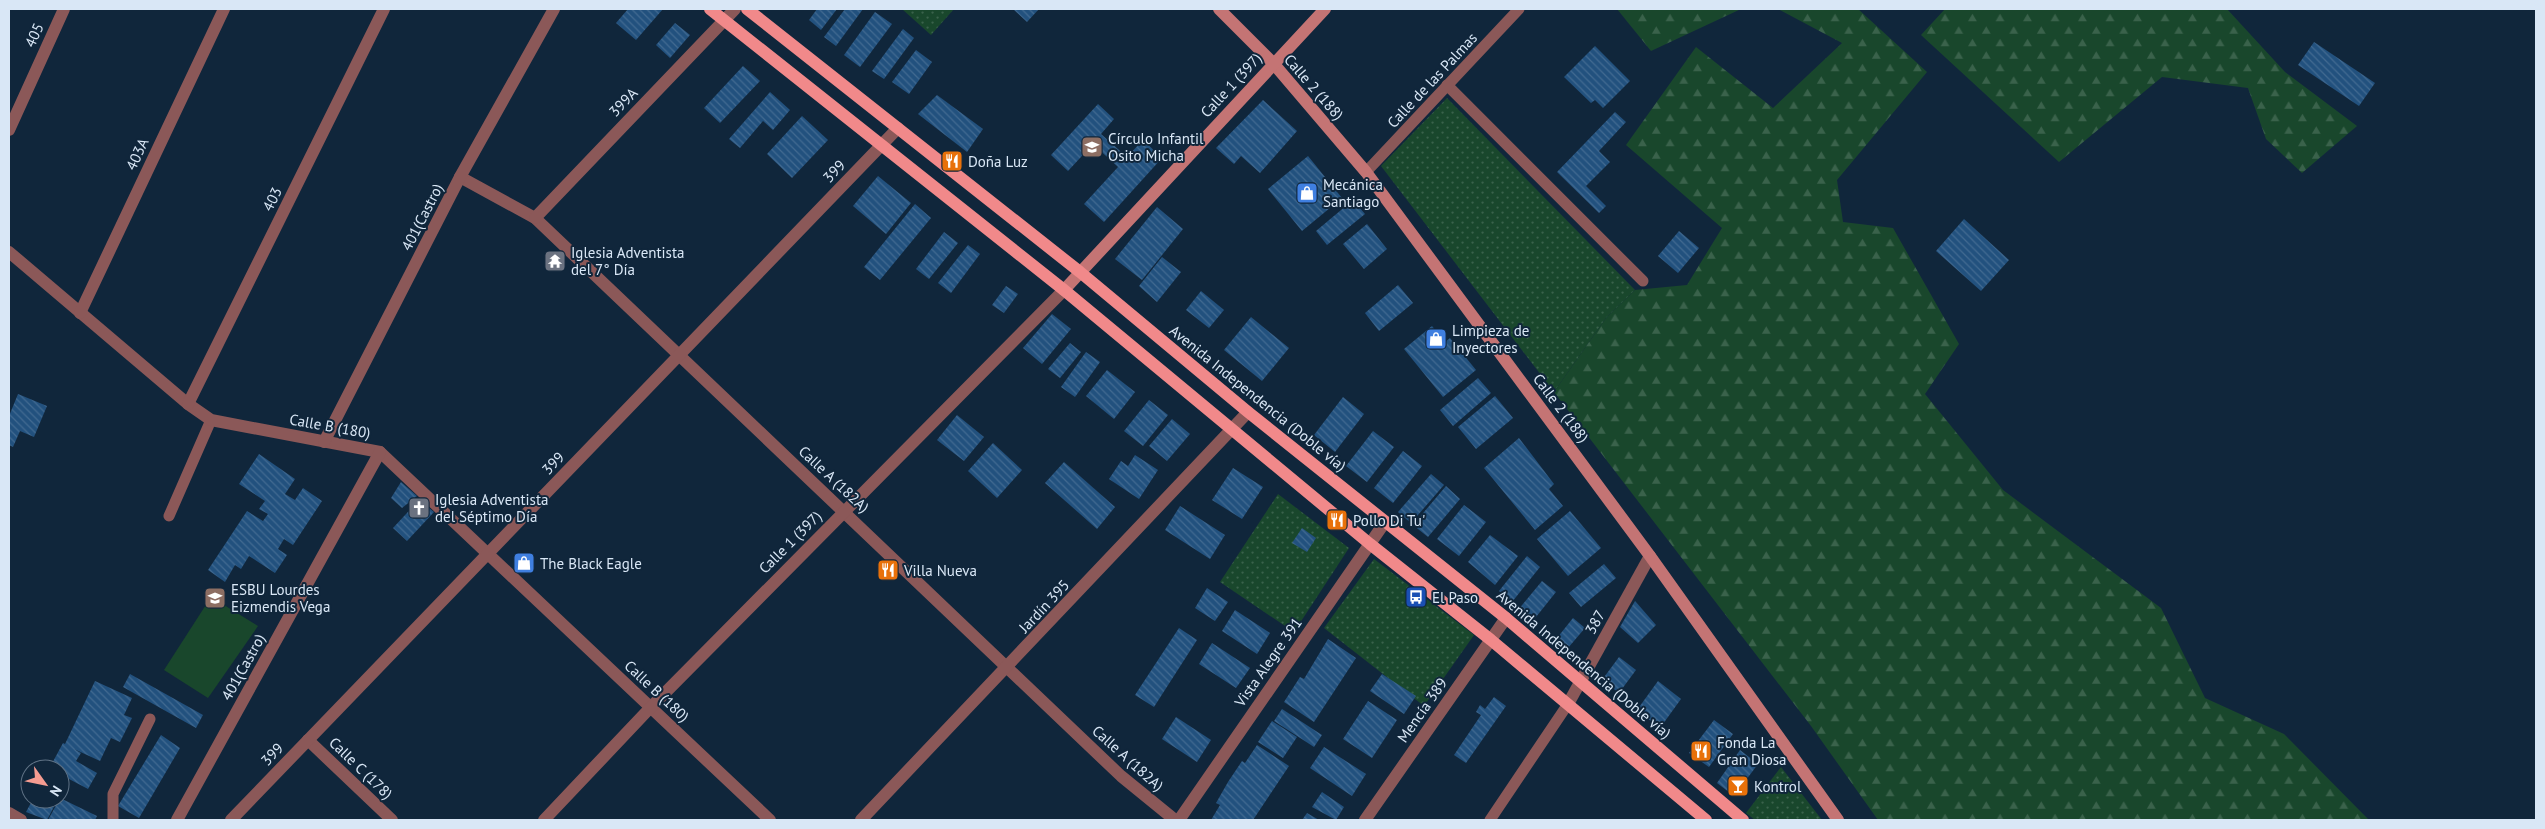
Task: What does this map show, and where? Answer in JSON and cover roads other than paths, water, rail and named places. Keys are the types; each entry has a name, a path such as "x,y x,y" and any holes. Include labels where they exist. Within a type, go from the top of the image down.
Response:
{"main road":[{"path":"710,9 1064,290 1370,544 1491,640 1706,820"},
{"name":"Avenida Independencia (Doble vía)","path":"747,9 1080,272 1248,412 1506,618 1743,820"},
{"name":"Calle 2 (188)","path":"1219,9 1273,63 1366,172 1650,556 1838,820"},
{"name":"Calle 1 (397)","path":"1064,290 1324,9"}],"street":[{"name":"405","path":"9,130 64,9"},
{"name":"403A","path":"80,313 224,9"},
{"name":"403","path":"188,404 384,9"},
{"name":"401(Castro)","path":"324,442 460,177 554,9"},
{"name":"399A","path":"535,218 735,9"},
{"name":"399","path":"231,820 898,128"},
{"name":"Calle A (182A)","path":"460,177 535,218 1121,776 1177,820"},
{"name":"Calle B (180)","path":"9,252 188,404 211,420 380,452 770,820"},
{"name":"Calle 1 (397)","path":"544,820 650,708 1064,290"},
{"name":"Jardín 395","path":"860,820 1007,668 1248,412"},
{"name":"401(Castro)","path":"177,820 380,452"},
{"name":"Vista Alegre 391","path":"1177,820 1385,522"},
{"name":"387","path":"1568,704 1650,556"},
{"name":"Mencía 389","path":"1365,820 1506,618"},
{"name":"Calle C (178)","path":"308,740 392,820"},
{"path":"9,813 21,820"}],"lane":[{"name":"Calle de las Palmas","path":"1366,172 1519,9"},
{"path":"1448,85 1643,280"},
{"path":"169,516 211,420"},
{"path":"1490,820 1568,704"},
{"path":"113,820 113,794 150,719"}],"place":[{"name":"Círculo Infantil Osito Micha","path":"1092,147"},
{"name":"Doña Luz","path":"952,161"},
{"name":"Mecánica Santiago","path":"1307,193"},
{"name":"Iglesia Adventista del 7° Día","path":"555,261"},
{"name":"Limpieza de Inyectores","path":"1436,339"},
{"name":"Iglesia Adventista del Séptimo Día","path":"419,508"},
{"name":"Pollo Di Tu'","path":"1337,520"},
{"name":"The Black Eagle","path":"524,563"},
{"name":"Villa Nueva","path":"888,570"},
{"name":"El Paso","path":"1416,597"},
{"name":"ESBU Lourdes Eizmendis Vega","path":"215,598"},
{"name":"Fonda La Gran Diosa","path":"1701,751"},
{"name":"Kontrol","path":"1738,786"}]}
